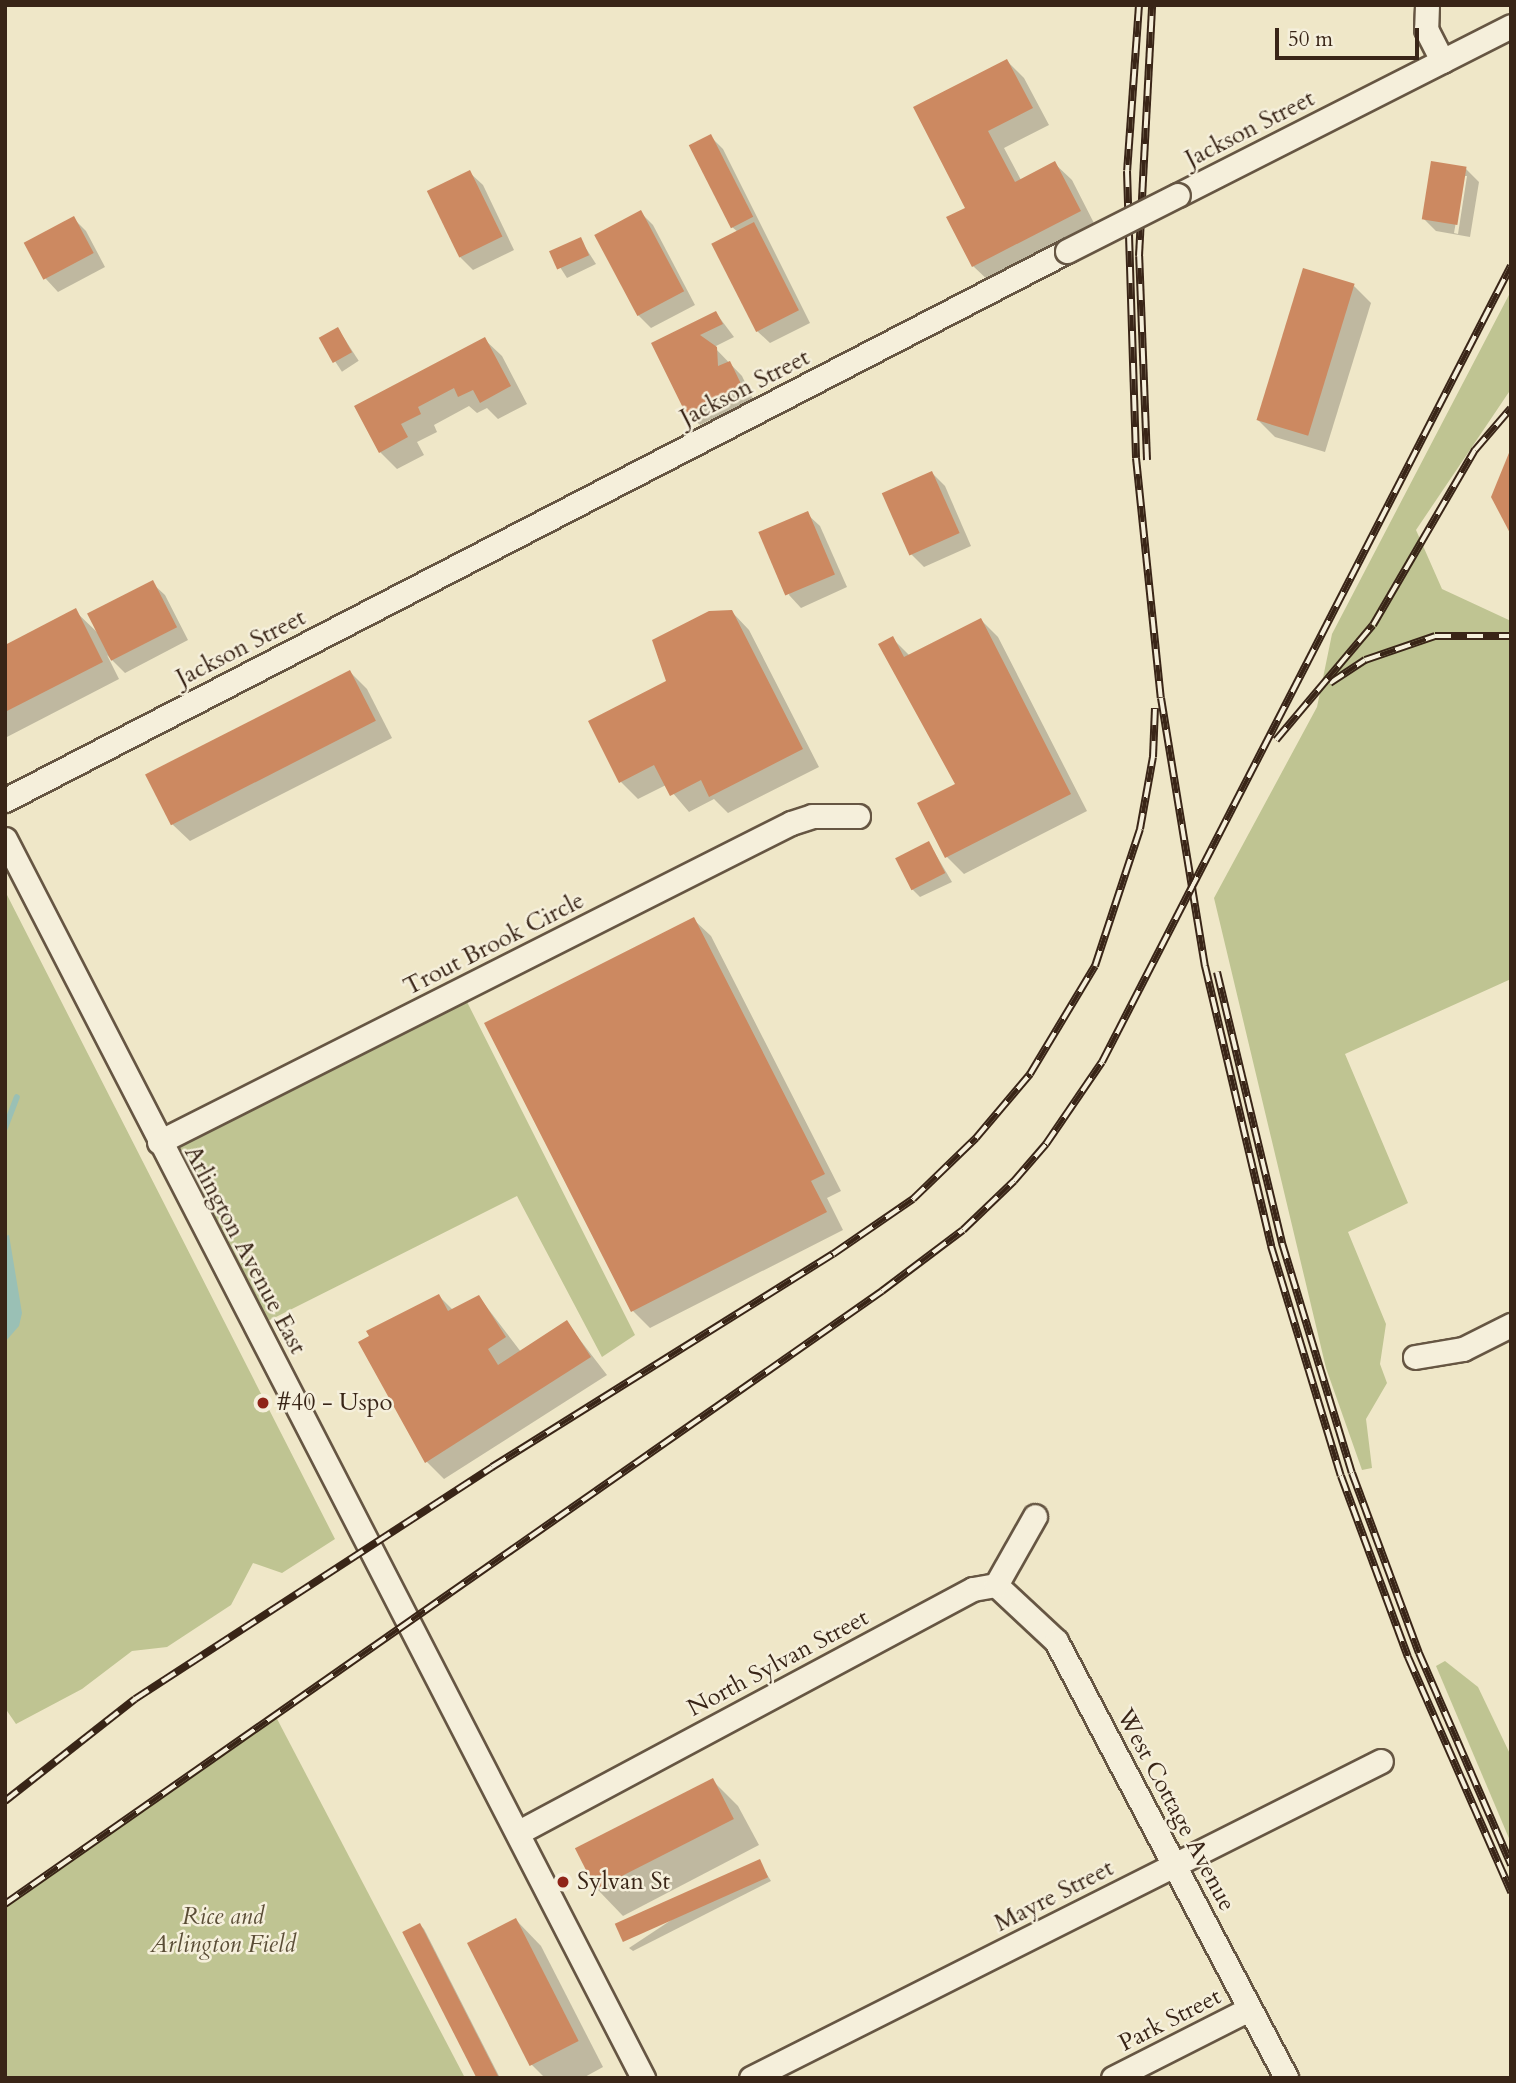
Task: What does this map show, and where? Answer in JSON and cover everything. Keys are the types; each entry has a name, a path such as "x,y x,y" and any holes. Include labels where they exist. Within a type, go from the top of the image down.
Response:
{"street":[{"path":"1427,5 1426,29 1442,61"},
{"name":"Jackson Street","path":"5,800 1068,251 1511,26"},
{"name":"Trout Brook Circle","path":"159,1142 791,823 812,816 858,816"},
{"name":"Arlington Avenue East","path":"5,839 159,1142 519,1832 643,2078"},
{"path":"1415,1357 1463,1349 1511,1325"},
{"path":"996,1585 1035,1516"},
{"name":"North Sylvan Street","path":"519,1832 973,1589 996,1585"},
{"name":"West Cottage Avenue","path":"996,1585 1056,1641 1176,1864 1286,2078"},
{"name":"Mayre Street","path":"751,2078 1381,1761"},
{"name":"Park Street","path":"1114,2078 1249,2009"}],"green space":[{"path":"1511,291 1511,389 1416,530 1442,589 1511,621 1511,979 1345,1054 1408,1203 1348,1232 1386,1324 1380,1364 1387,1383 1366,1419 1372,1468 1362,1470 1326,1368 1214,898 1317,707 1332,634"},
{"path":"5,891 335,1539 282,1573 253,1563 231,1605 167,1647 132,1651 82,1689 16,1724 5,1708"},
{"path":"461,990 635,1335 602,1357 517,1196 256,1327 159,1142"},
{"path":"1445,1661 1478,1687 1511,1756 1511,1843 1436,1666"},
{"name":"Rice and Arlington Field","path":"275,1715 465,2078 5,2078 5,1904"}],"water":[{"path":"9,1235 22,1313 19,1326 5,1342 5,1236"}],"building":[{"path":"1007,59 1033,108 988,131 1015,182 1055,161 1081,211 972,267 946,217 965,208 913,107"},
{"path":"711,134 753,217 731,228 689,145"},
{"path":"1431,161 1467,167 1457,225 1422,219"},
{"path":"470,170 502,237 459,258 427,191"},
{"path":"641,210 684,291 637,316 594,235"},
{"path":"74,216 94,253 43,280 24,243"},
{"path":"754,222 799,310 756,332 711,244"},
{"path":"581,237 589,255 557,270 549,251"},
{"path":"1303,268 1355,284 1308,436 1257,420"},
{"path":"716,311 723,324 700,335 717,347 718,366 730,361 742,386 686,414 651,343"},
{"path":"338,327 352,352 333,363 319,338"},
{"path":"485,337 511,386 480,403 473,390 458,397 454,388 418,407 421,414 401,424 408,437 379,453 354,406"},
{"path":"1511,448 1511,535 1491,497"},
{"path":"932,471 960,533 909,555 882,493"},
{"path":"808,511 835,575 785,596 758,532"},
{"path":"153,580 177,627 111,661 87,614"},
{"path":"76,608 103,662 5,712 5,645"},
{"path":"732,610 803,749 709,797 701,780 670,796 654,765 619,783 588,721 666,681 652,640 709,611"},
{"path":"981,618 1071,794 945,858 917,803 955,784 878,644 893,636 904,657"},
{"path":"350,670 376,721 171,825 145,774"},
{"path":"929,841 945,873 911,890 895,858"},
{"path":"694,917 825,1174 811,1181 827,1212 631,1312 484,1023"},
{"path":"439,1294 448,1311 479,1295 506,1337 488,1349 498,1365 567,1320 591,1357 425,1463 358,1342 369,1336 366,1331"},
{"path":"713,1778 734,1819 596,1889 575,1848"},
{"path":"760,1859 768,1877 623,1942 615,1924"},
{"path":"516,1918 579,2041 530,2066 467,1943"},
{"path":"420,1923 499,2078 477,2078 402,1932"}],"waterway":[{"path":"5,1128 17,1097"}],"railway":[{"path":"1139,5 1127,171 1136,458 1161,698 1205,966 1271,1246 1341,1476 1408,1657 1511,1892"},
{"path":"1147,460 1139,256 1152,5"},
{"path":"5,1904 882,1291 963,1230 1014,1181 1046,1144 1102,1062 1511,266"},
{"path":"1276,740 1373,625 1475,450 1511,408"},
{"path":"1330,683 1365,660 1435,636 1511,636"},
{"path":"5,1801 135,1699 492,1467 833,1254 913,1199 976,1138 1030,1074 1095,966 1140,829 1153,757 1155,708"},
{"path":"1217,972 1282,1243 1352,1473 1419,1653 1511,1865"}],"place":[{"name":"#40 - Uspo","path":"263,1403"},
{"name":"Sylvan St","path":"563,1882"}]}
